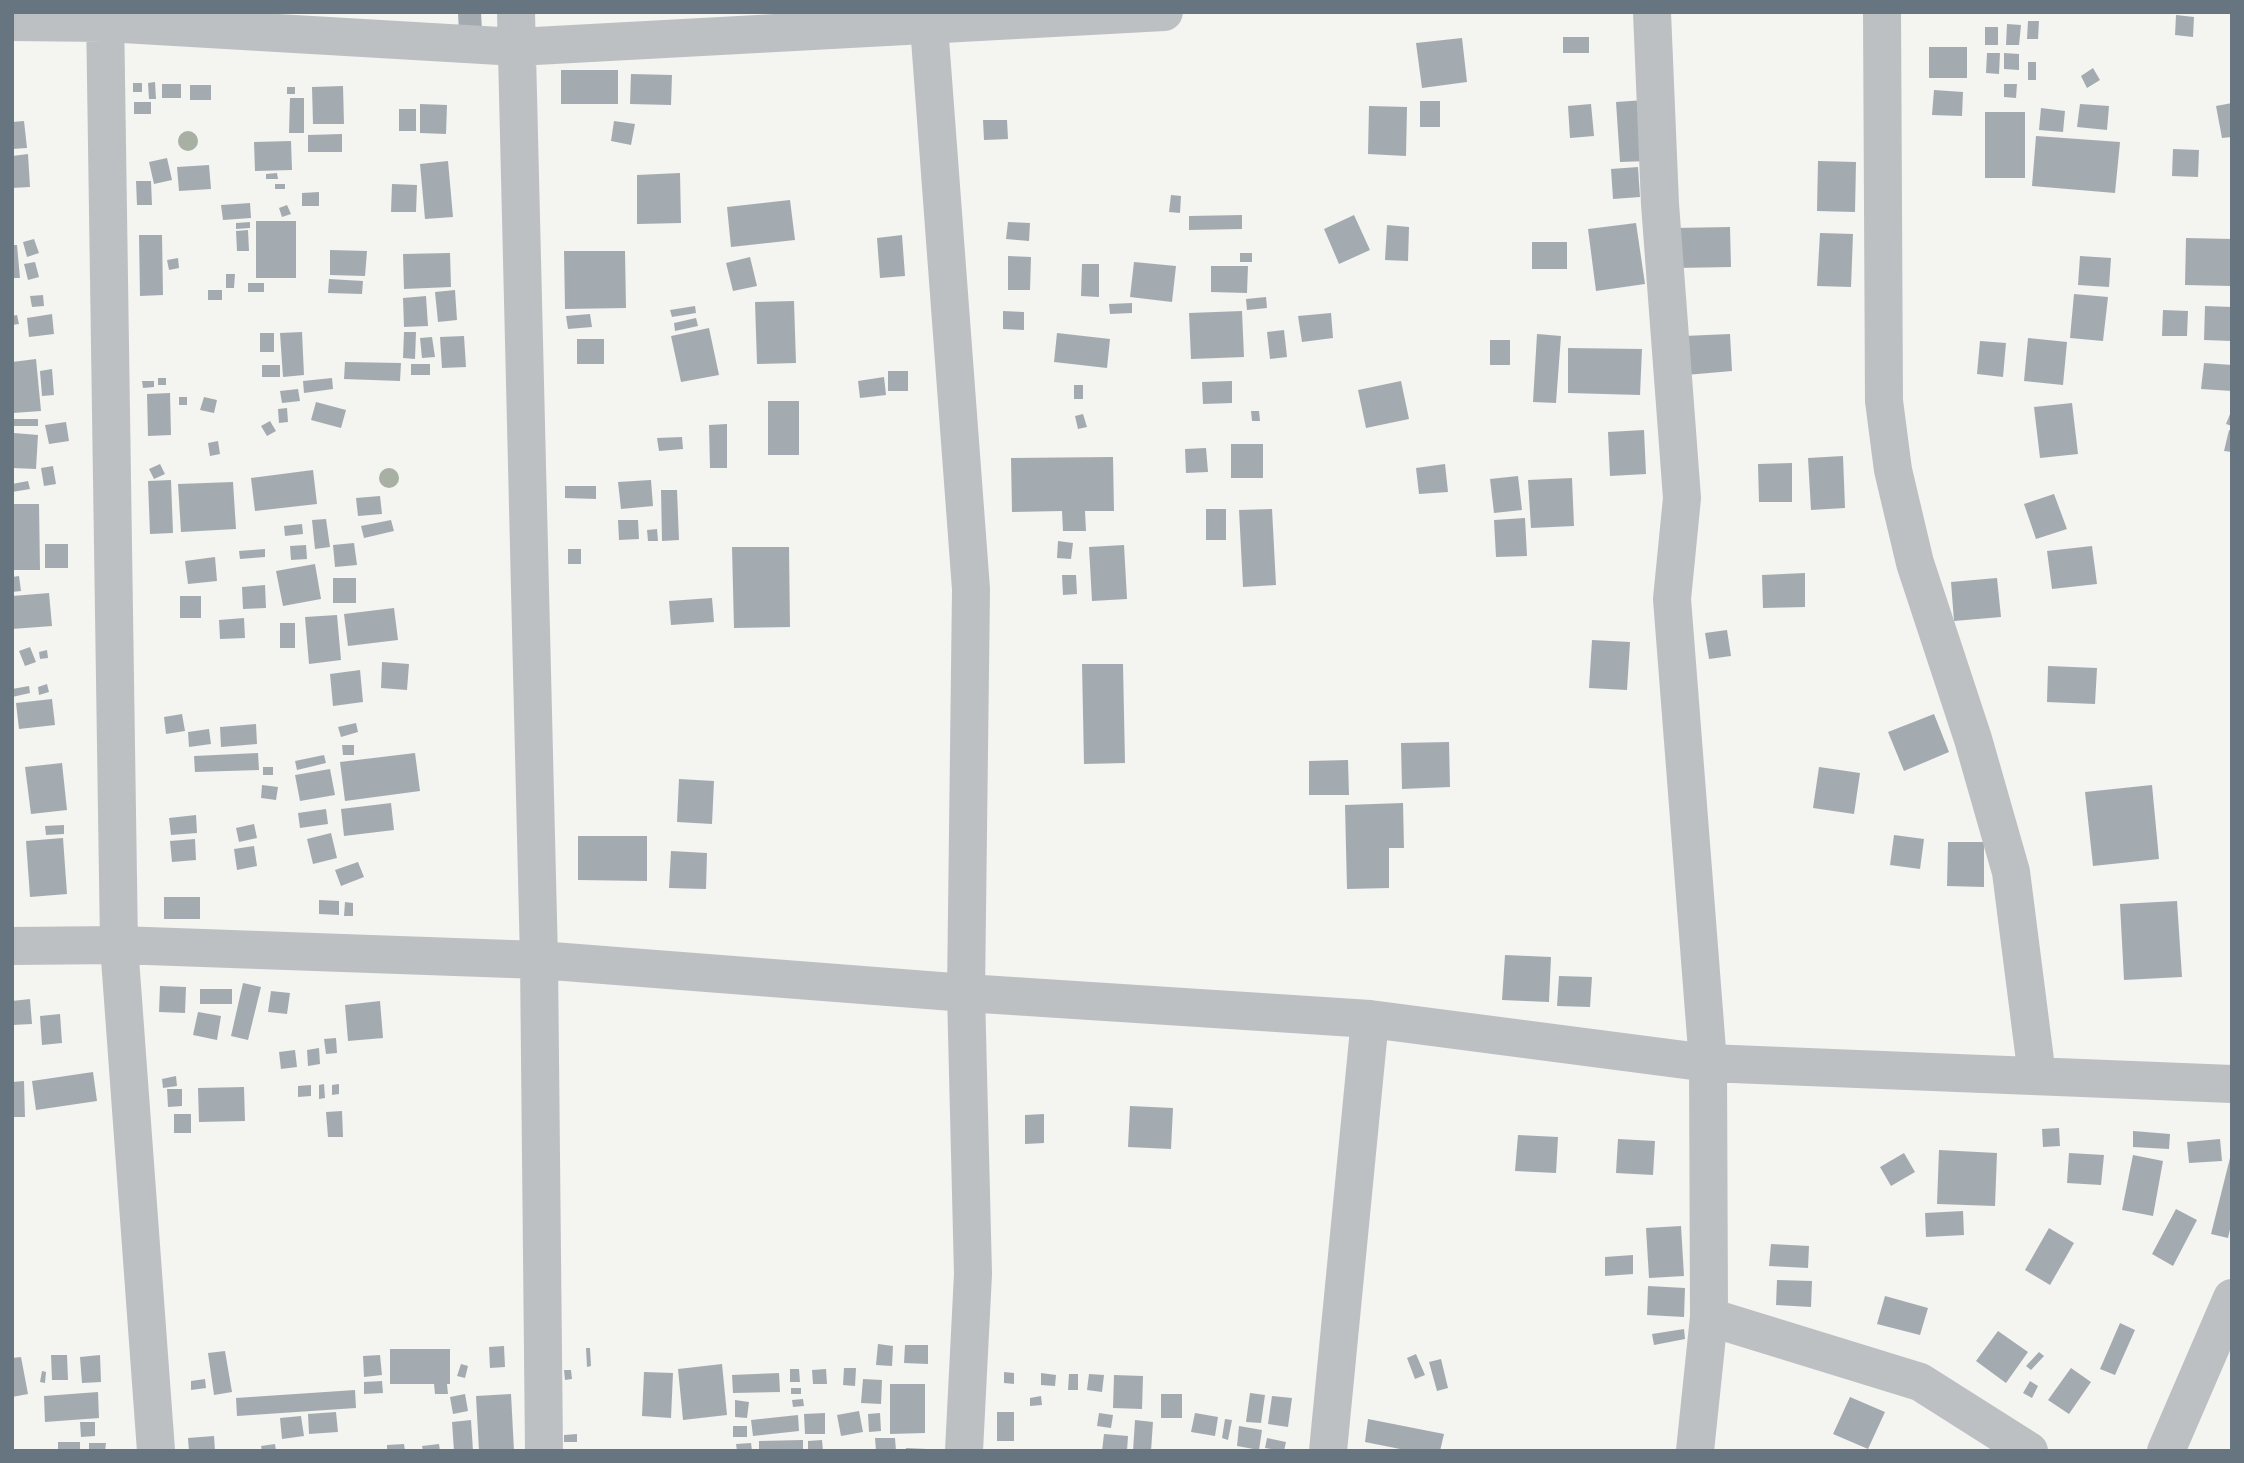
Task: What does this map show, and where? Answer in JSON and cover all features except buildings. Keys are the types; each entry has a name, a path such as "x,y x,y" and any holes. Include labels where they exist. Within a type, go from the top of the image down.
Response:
{"street":[{"path":"12,22 105,18 517,29 1164,12"},
{"path":"1652,12 1660,204 1682,498 1672,599 1708,1063 1709,1317 1695,1451"},
{"path":"1882,12 1884,401 1893,470 1915,563 1973,738 2011,872 2037,1076"},
{"path":"105,18 119,945 156,1451"},
{"path":"929,18 971,589 966,993 973,1274 964,1451"},
{"path":"517,29 539,960 544,1451"},
{"path":"12,946 119,945 539,960 966,993 1370,1019 1708,1063 2232,1084"},
{"path":"1328,1451 1370,1019"},
{"path":"2166,1451 2232,1298"},
{"path":"1709,1317 1920,1381 2029,1451"}]}
